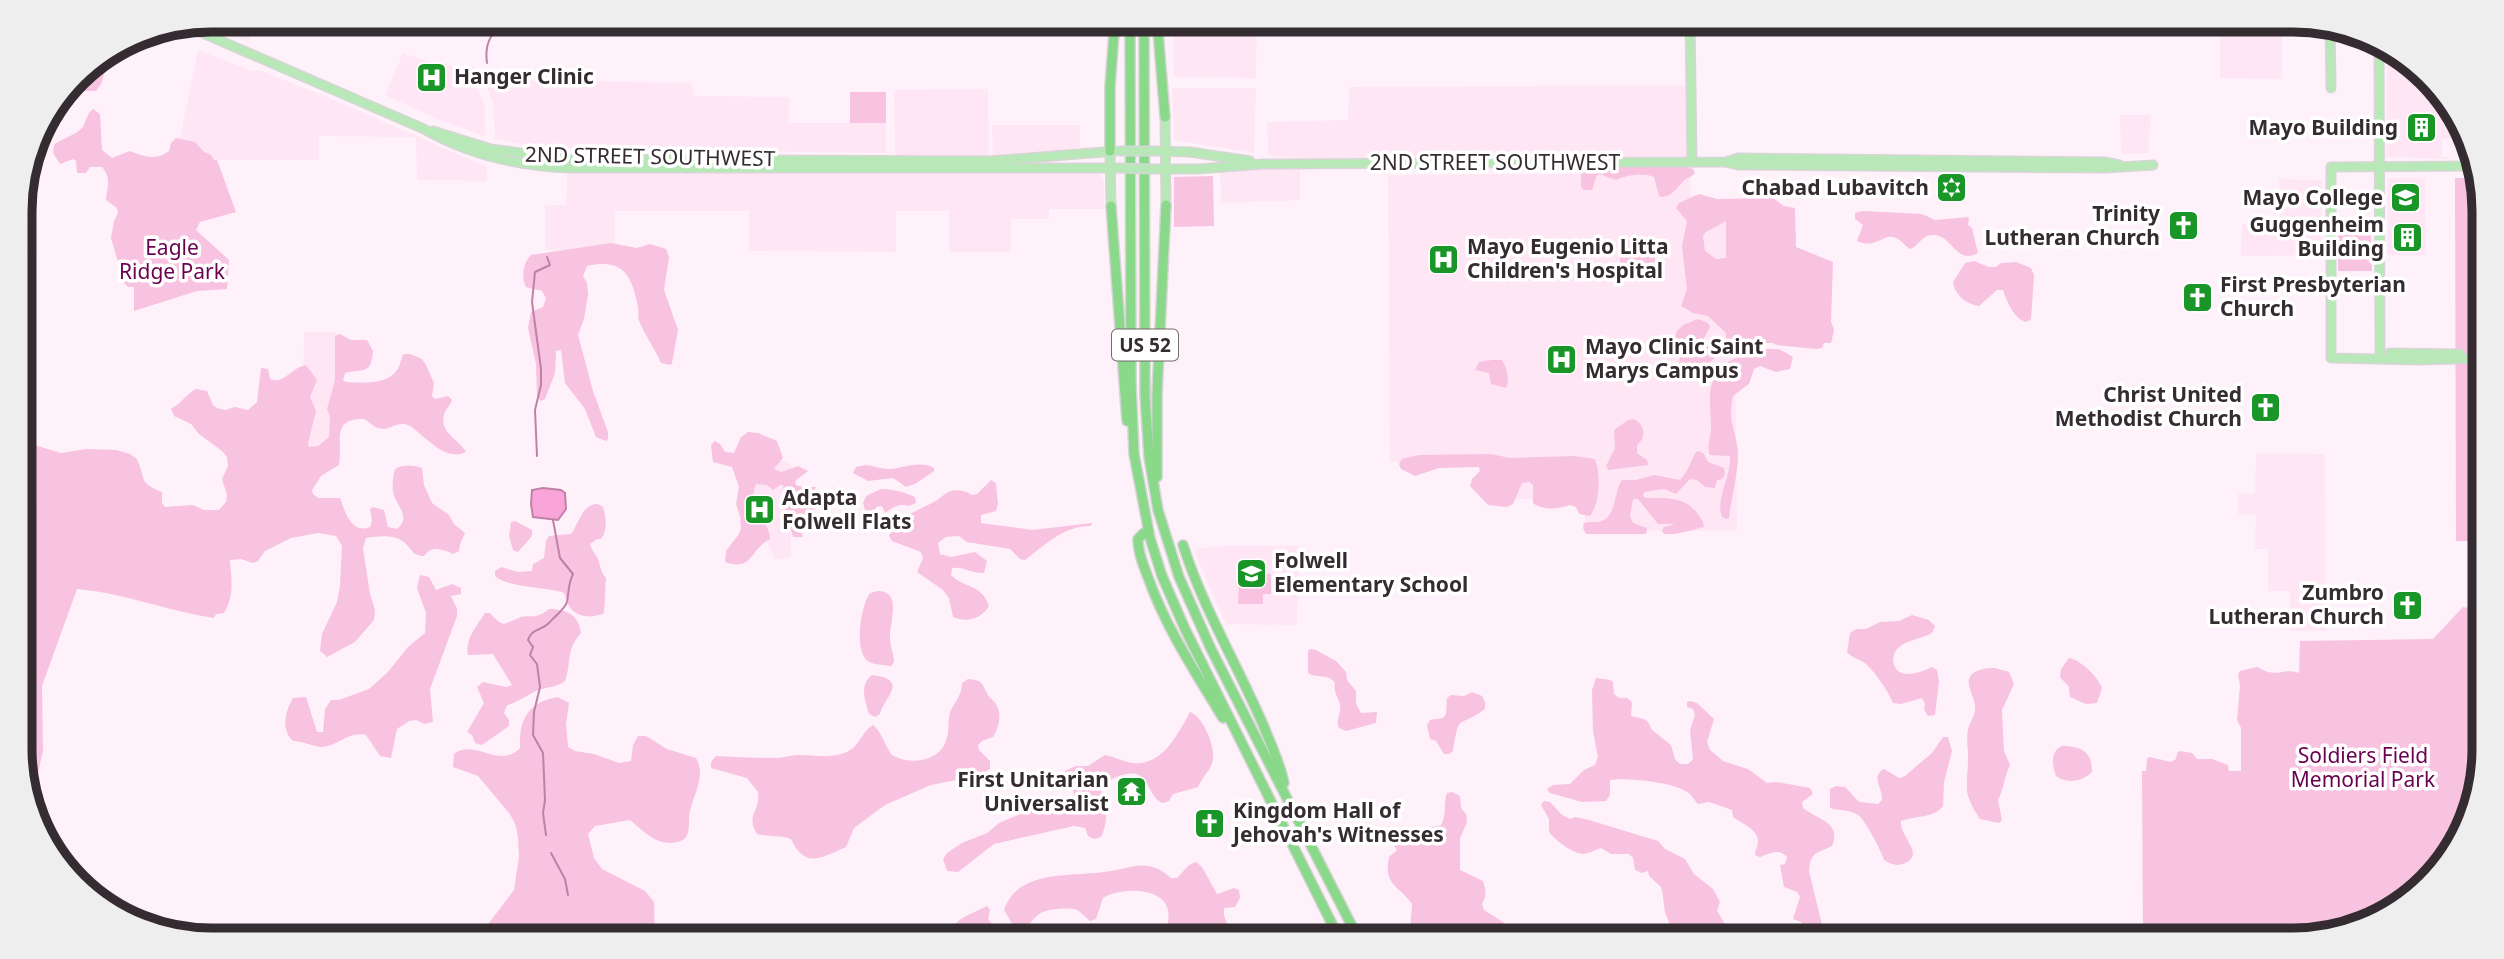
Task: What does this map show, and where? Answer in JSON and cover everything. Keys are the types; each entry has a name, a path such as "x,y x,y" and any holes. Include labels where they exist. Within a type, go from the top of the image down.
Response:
{"highway":[{"path":"1114,32 1110,87 1115,151"},
{"name":"US 52","path":"1129,32 1131,407 1137,477 1150,538 1170,596 1334,927"},
{"name":"US 52","path":"1144,32 1145,395 1149,457 1158,510 1165,538 1194,615 1353,927"},
{"path":"1158,32 1165,117"},
{"path":"1158,510 1157,394 1166,205"},
{"path":"1111,206 1125,406 1137,477"},
{"path":"1144,533 1138,539 1139,550 1164,618 1253,767"},
{"path":"1183,545 1199,587 1281,769 1288,798"}],"main road":[{"name":"2ND STREET SOUTHWEST","path":"200,32 424,129 491,153 570,168 1166,169 1264,164 1726,162 1738,159 2105,162 2119,165 2153,165"},
{"path":"1690,32 1692,162"},
{"path":"2330,36 2331,88"},
{"path":"2379,54 2380,356"},
{"path":"1165,117 1166,205"},
{"name":"2ND STREET SOUTHWEST","path":"491,153 572,159 886,161 996,160 1115,151 1166,151 1264,164"},
{"path":"1111,206 1115,151"},
{"path":"2466,166 2331,167 2331,356 2380,356 2420,360 2472,357"}],"shaded area":[{"path":"225,32 252,32 248,42"},
{"path":"1173,32 1257,32 1256,78 1174,77"},
{"path":"2220,32 2282,32 2282,79 2220,78"},
{"path":"198,50 322,95 487,167 487,181 417,180 416,137 319,136 319,160 214,160 178,147"},
{"path":"403,53 440,66 473,66 475,84 485,106 485,136 444,122 385,95"},
{"path":"2387,59 2420,84 2448,121 2457,139 2442,139 2442,156 2453,159 2386,157"},
{"path":"514,80 692,83 694,96 789,97 789,123 886,123 886,153 547,148 495,139 493,103 487,87"},
{"path":"1689,85 1688,158 1308,158 1275,157 1268,153 1267,122 1348,120 1349,87"},
{"path":"1172,88 1256,88 1254,153 1174,140"},
{"path":"988,89 989,158 895,159 894,90"},
{"path":"2120,115 2151,115 2148,154 2121,154"},
{"path":"992,125 1080,125 1080,147 1058,152 993,157"},
{"path":"1300,168 1300,200 1221,203 1220,169"},
{"path":"567,172 1097,172 1104,180 1104,209 1049,209 1049,219 1011,219 1011,252 949,252 949,211 896,211 896,252 749,251 749,211 615,211 615,250 545,250 545,205 566,205"},
{"name":"Mayo Clinic Saint Marys Campus","path":"1690,173 1691,217 1726,217 1726,342 1734,343 1735,348 1737,531 1585,530 1585,499 1483,499 1482,462 1390,462 1388,175"},
{"name":"Mayo College","path":"2388,178 2425,178 2426,255 2387,255"},
{"path":"2279,179 2322,180 2321,255 2241,256 2242,224 2280,222"},
{"path":"304,332 336,332 336,456 264,456 303,387"},
{"path":"2256,453 2325,456 2326,631 2290,631 2290,591 2268,591 2268,549 2255,549 2256,515 2238,514 2238,494 2255,493"},
{"path":"745,461 786,461 791,465 791,557 775,560 762,531 755,531"},
{"path":"543,488 565,493 566,509 558,520 533,517 532,490"},
{"name":"Folwell Elementary School","path":"1299,546 1297,625 1226,624 1196,555 1196,548"}],"green space":[{"path":"106,66 96,91 83,91 84,84"},
{"path":"850,92 886,92 886,123 850,123"},
{"name":"Eagle Ridge Park","path":"93,109 100,114 102,150 112,158 130,151 145,156 159,156 169,151 176,138 195,142 217,160 236,212 200,222 196,230 229,260 227,289 197,291 134,311 134,287 128,287 124,283 111,238 118,213 117,208 106,200 108,183 105,171 102,167 90,167 86,173 77,173 76,161 73,159 60,164 53,153 54,145 81,129"},
{"path":"1598,164 1683,165 1693,169 1695,173 1673,192 1662,197 1659,196 1654,177 1645,175 1616,180 1599,174 1592,190 1584,190 1581,187 1581,174"},
{"path":"1213,176 1214,226 1174,227 1174,177"},
{"path":"2455,178 2469,178 2470,541 2456,541"},
{"path":"1699,194 1717,199 1773,198 1784,206 1795,208 1796,247 1833,262 1831,321 1834,330 1831,343 1824,343 1822,348 1816,349 1773,343 1726,343 1726,333 1708,316 1693,313 1681,306 1687,289 1682,246 1687,221 1676,208 1679,203","holes":["1726,221 1726,258 1716,259 1705,251 1703,236"]},
{"path":"1863,211 1922,214 1935,220 1969,217 1968,225 1972,228 1978,253 1971,256 1959,253 1946,240 1934,235 1926,236 1910,249 1892,237 1869,243 1857,241 1863,225 1855,219 1855,213"},
{"path":"2371,228 2372,271 2338,271 2338,229"},
{"path":"1636,238 1647,245 1654,256 1656,280 1640,279 1622,273 1618,247 1621,242"},
{"path":"611,243 637,248 650,244 666,249 669,257 664,290 678,330 671,365 661,363 639,321 636,296 629,278 617,267 599,264 587,266 583,276 588,295 578,335 593,391 608,432 606,441 596,437 585,409 565,383 561,350 556,351 555,373 545,399 541,401 537,397 536,364 528,328 531,312 543,307 546,298 542,291 526,287 523,275 531,255"},
{"path":"1974,261 1989,267 2016,262 2031,268 2034,275 2031,320 2025,322 2017,317 2003,290 1997,290 1979,306 1959,295 1953,282 1965,263"},
{"path":"1698,319 1708,323 1710,327 1703,340 1704,346 1712,348 1721,345 1724,349 1705,367 1689,374 1679,366 1680,354 1674,340 1683,325"},
{"path":"340,334 351,340 367,340 373,351 368,368 345,373 343,380 346,382 381,381 393,375 404,354 422,359 434,383 432,396 435,399 448,396 452,400 445,413 444,427 466,452 451,454 443,451 406,424 382,429 364,419 353,420 342,427 340,433 339,465 321,476 312,490 313,494 318,498 340,498 353,525 358,528 370,527 370,509 373,507 384,510 388,527 397,529 403,516 393,492 395,469 401,466 422,468 424,485 432,503 449,515 454,524 465,533 459,551 453,554 434,549 420,556 402,541 392,537 366,538 363,548 375,610 374,620 355,642 327,657 320,651 322,634 337,602 340,586 342,546 336,536 318,533 291,538 265,551 258,561 253,563 241,559 230,560 230,600 224,613 216,614 214,618 112,594 77,589 42,686 43,751 37,778 34,778 32,760 32,444 61,453 86,449 116,450 130,454 136,458 145,482 162,492 162,503 165,507 193,505 204,510 219,510 226,502 227,495 222,479 228,466 227,457 191,424 174,416 171,409 196,389 207,391 217,408 225,410 235,407 248,410 257,402 261,368 268,369 270,379 280,380 306,365 317,380 310,397 316,411 308,443 309,447 318,446 329,437 330,417 327,409 335,380 335,336"},
{"path":"1749,349 1779,349 1793,357 1790,369 1776,372 1760,366 1754,369 1749,384 1733,396 1731,416 1738,461 1729,518 1726,519 1722,517 1720,503 1730,456 1710,455 1710,392 1721,368"},
{"path":"1502,360 1504,363 1508,377 1506,388 1491,384 1489,373 1475,370 1479,362"},
{"path":"1634,419 1641,424 1643,431 1637,445 1637,453 1647,460 1648,465 1608,470 1606,466 1615,448 1614,430"},
{"path":"748,432 777,441 783,458 774,469 781,472 798,466 808,471 796,480 795,484 816,487 812,498 815,508 812,516 798,520 803,537 793,537 787,517 783,485 773,490 767,485 756,484 754,501 770,539 746,562 734,564 725,562 726,551 741,528 736,504 739,487 732,467 713,462 711,445 715,441 725,452 734,453 741,437"},
{"path":"1699,451 1708,462 1724,468 1725,475 1717,480 1715,488 1705,487 1697,480 1690,479 1676,494 1664,489 1644,492 1643,496 1687,503 1701,518 1704,527 1664,534 1664,527 1675,524 1658,524 1638,499 1633,499 1630,516 1633,523 1647,528 1646,534 1586,534 1584,523 1607,518 1622,480 1636,480 1654,475 1680,480"},
{"path":"1491,454 1510,458 1574,456 1595,459 1598,489 1596,504 1590,516 1579,514 1576,507 1570,505 1561,508 1537,506 1533,503 1533,485 1529,482 1522,483 1513,504 1507,507 1488,505 1470,486 1472,479 1480,471 1479,467 1439,468 1415,476 1401,469 1399,464 1402,459 1419,455"},
{"path":"866,465 889,469 924,465 934,468 934,471 906,487 893,478 868,481 853,473 856,467"},
{"path":"991,480 996,483 998,504 996,511 981,515 981,523 1032,530 1092,523 1091,526 1063,533 1025,560 1020,559 1010,549 967,542 959,536 946,537 938,543 940,554 951,557 975,552 987,561 984,573 952,568 951,575 982,593 989,606 978,617 958,619 953,617 949,598 943,590 917,572 923,558 921,552 892,541 889,536 902,520 948,492 959,490 977,494"},
{"path":"881,489 911,495 915,497 916,503 896,506 885,513 882,506 876,507 873,517 867,517 863,503 866,496"},
{"path":"598,504 603,507 606,528 601,539 590,544 606,578 604,613 594,616 579,615 571,609 564,593 509,583 495,576 495,571 501,567 518,572 532,571 533,564 544,558 549,536 571,534 585,510"},
{"path":"515,521 532,530 532,536 518,552 513,550 509,536 511,522"},
{"name":"Soldiers Field Memorial Park","path":"2472,552 2471,772 2463,806 2454,828 2420,875 2373,909 2328,924 2305,927 2143,927 2142,771 2146,771 2147,758 2171,762 2180,751 2192,753 2197,759 2212,759 2228,765 2229,771 2241,771 2241,728 2237,720 2240,671 2257,667 2272,673 2299,673 2300,641 2433,639 2463,607 2467,608 2471,597"},
{"path":"1262,574 1271,574 1271,594 1263,594 1263,604 1238,604 1239,581 1262,582"},
{"path":"420,575 429,577 436,590 452,584 461,588 461,594 451,596 457,616 430,689 433,722 424,724 416,720 409,721 397,729 391,758 380,756 366,735 353,735 333,745 321,747 293,741 287,731 286,720 293,698 306,697 317,732 323,732 325,709 331,700 339,700 369,689 388,672 408,647 425,633 426,613 417,588"},
{"path":"886,592 893,602 890,639 894,662 891,666 869,662 861,649 860,628 864,607 870,593"},
{"path":"549,609 571,614 580,627 581,633 571,651 565,681 507,705 504,713 509,720 509,726 482,745 475,743 472,735 467,732 484,703 477,687 483,682 506,687 512,685 493,654 468,655 472,632 485,613 490,613 505,624 523,616 537,616"},
{"path":"1912,615 1929,620 1935,626 1932,633 1900,646 1895,652 1893,662 1896,669 1905,674 1932,667 1937,670 1939,681 1935,715 1928,716 1922,698 1901,704 1893,703 1870,668 1847,652 1850,633 1856,629 1866,629 1880,622 1899,621"},
{"path":"1310,649 1336,661 1346,672 1347,680 1356,691 1356,704 1361,713 1377,712 1376,723 1346,731 1339,728 1340,708 1335,683 1329,678 1308,673"},
{"path":"2069,658 2084,665 2100,684 2102,688 2097,703 2086,704 2070,697 2069,687 2060,677 2061,669"},
{"path":"1995,668 2009,672 2014,684 2002,710 2004,751 2010,765 1998,800 2002,820 1999,823 1980,819 1967,789 1967,733 1975,708 1969,680 1972,674 1978,671"},
{"path":"872,675 883,677 893,685 880,714 875,717 869,714 864,693 865,683"},
{"path":"1596,678 1613,682 1614,694 1632,702 1631,716 1648,722 1652,730 1671,745 1675,759 1680,764 1688,764 1693,759 1690,730 1695,715 1693,709 1687,707 1687,702 1690,701 1697,703 1714,719 1707,742 1710,750 1723,761 1748,769 1767,783 1810,788 1813,794 1802,802 1803,808 1827,822 1834,832 1832,846 1813,856 1809,871 1823,927 1803,927 1801,922 1793,919 1800,897 1797,892 1784,887 1780,865 1785,864 1787,857 1778,852 1760,857 1755,855 1758,843 1756,834 1733,817 1732,810 1709,802 1698,804 1689,793 1672,785 1638,780 1610,780 1610,795 1606,801 1582,802 1550,793 1547,789 1553,785 1570,784 1584,770 1595,765 1598,757 1593,731 1592,690"},
{"path":"968,679 981,683 999,712 993,737 978,745 979,750 990,761 990,769 977,776 931,785 885,805 854,828 846,847 829,855 808,858 796,848 791,839 757,834 753,817 758,792 747,778 711,768 711,762 716,756 776,758 841,754 855,746 873,725 894,756 908,761 931,757 943,748 950,713 962,683"},
{"path":"1472,692 1482,696 1485,709 1461,723 1453,751 1444,754 1436,741 1430,739 1427,725 1430,720 1443,718 1446,714 1447,698 1451,695 1464,696"},
{"path":"558,697 569,703 566,724 568,747 575,751 594,754 619,763 631,761 633,745 638,736 646,736 667,749 696,758 700,771 686,838 679,842 663,842 630,820 595,826 588,834 594,858 602,869 645,891 654,902 655,928 485,928 514,890 519,856 516,826 510,814 478,776 453,767 454,754 470,749 495,755 512,754 520,748 521,728 527,714 548,699"},
{"path":"1190,712 1200,720 1213,750 1211,766 1198,787 1173,794 1169,801 1163,803 1157,800 1147,783 1137,774 1119,776 1109,781 1101,790 1106,813 1101,837 1094,839 1088,836 1085,828 1074,826 994,844 958,872 947,871 943,859 962,843 1039,806 1069,804 1075,798 1065,771 1076,766 1088,766 1105,755 1132,763 1152,760 1168,747"},
{"path":"1943,737 1948,737 1952,751 1944,782 1943,806 1929,815 1901,821 1913,855 1902,864 1889,863 1884,860 1861,817 1830,808 1830,789 1836,786 1845,787 1859,802 1878,804 1882,800 1877,779 1880,772 1884,769 1899,778 1905,776 1932,753"},
{"path":"2062,746 2075,747 2088,755 2092,772 2074,781 2056,776 2054,755"},
{"path":"1447,793 1460,796 1461,808 1466,814 1467,822 1460,838 1460,870 1483,881 1486,893 1482,904 1484,910 1503,922 1506,927 1411,927 1412,904 1390,880 1389,857 1397,850 1390,839 1390,832 1414,832 1441,825"},
{"path":"1544,801 1550,802 1562,815 1570,819 1575,817 1589,820 1658,841 1665,849 1685,859 1694,874 1713,889 1720,902 1717,911 1726,927 1670,927 1662,889 1649,876 1648,871 1642,873 1635,870 1633,858 1629,854 1611,854 1601,848 1584,854 1565,846 1549,832 1549,819 1541,805"},
{"path":"1196,862 1202,867 1217,894 1234,888 1239,890 1240,898 1235,907 1224,908 1230,928 1166,928 1168,911 1163,900 1156,895 1138,891 1118,892 1103,898 1096,919 1090,921 1077,910 1060,909 1039,914 1025,927 1014,927 1004,910 1021,887 1033,881 1139,866 1154,867 1171,878 1177,878 1189,865"},
{"path":"987,906 990,910 988,919 995,928 953,928 969,915"}],"waterway":[{"path":"487,63 488,43 495,32"},
{"path":"537,456 535,410 541,385 541,369 532,302 535,272 550,265 547,257"},
{"path":"546,835 543,813 543,753 533,735 534,712 540,687 537,664 530,655 533,647 528,640 532,633 546,626 564,607 573,574 560,558 553,520"},
{"path":"551,853 565,879 568,895"}],"place":[{"name":"Hanger Clinic","path":"431,77"},
{"name":"Mayo Building","path":"2421,128"},
{"name":"Chabad Lubavitch","path":"1952,188"},
{"name":"Mayo College","path":"2406,198"},
{"name":"Trinity Lutheran Church","path":"2183,226"},
{"name":"Guggenheim Building","path":"2407,237"},
{"name":"Mayo Eugenio Litta Children's Hospital","path":"1444,259"},
{"name":"First Presbyterian Church","path":"2197,297"},
{"name":"Mayo Clinic Saint Marys Campus","path":"1562,359"},
{"name":"Christ United Methodist Church","path":"2265,407"},
{"name":"Adapta Folwell Flats","path":"759,510"},
{"name":"Folwell Elementary School","path":"1251,573"},
{"name":"Zumbro Lutheran Church","path":"2407,605"},
{"name":"First Unitarian Universalist","path":"1132,792"},
{"name":"Kingdom Hall of Jehovah's Witnesses","path":"1210,823"}]}
